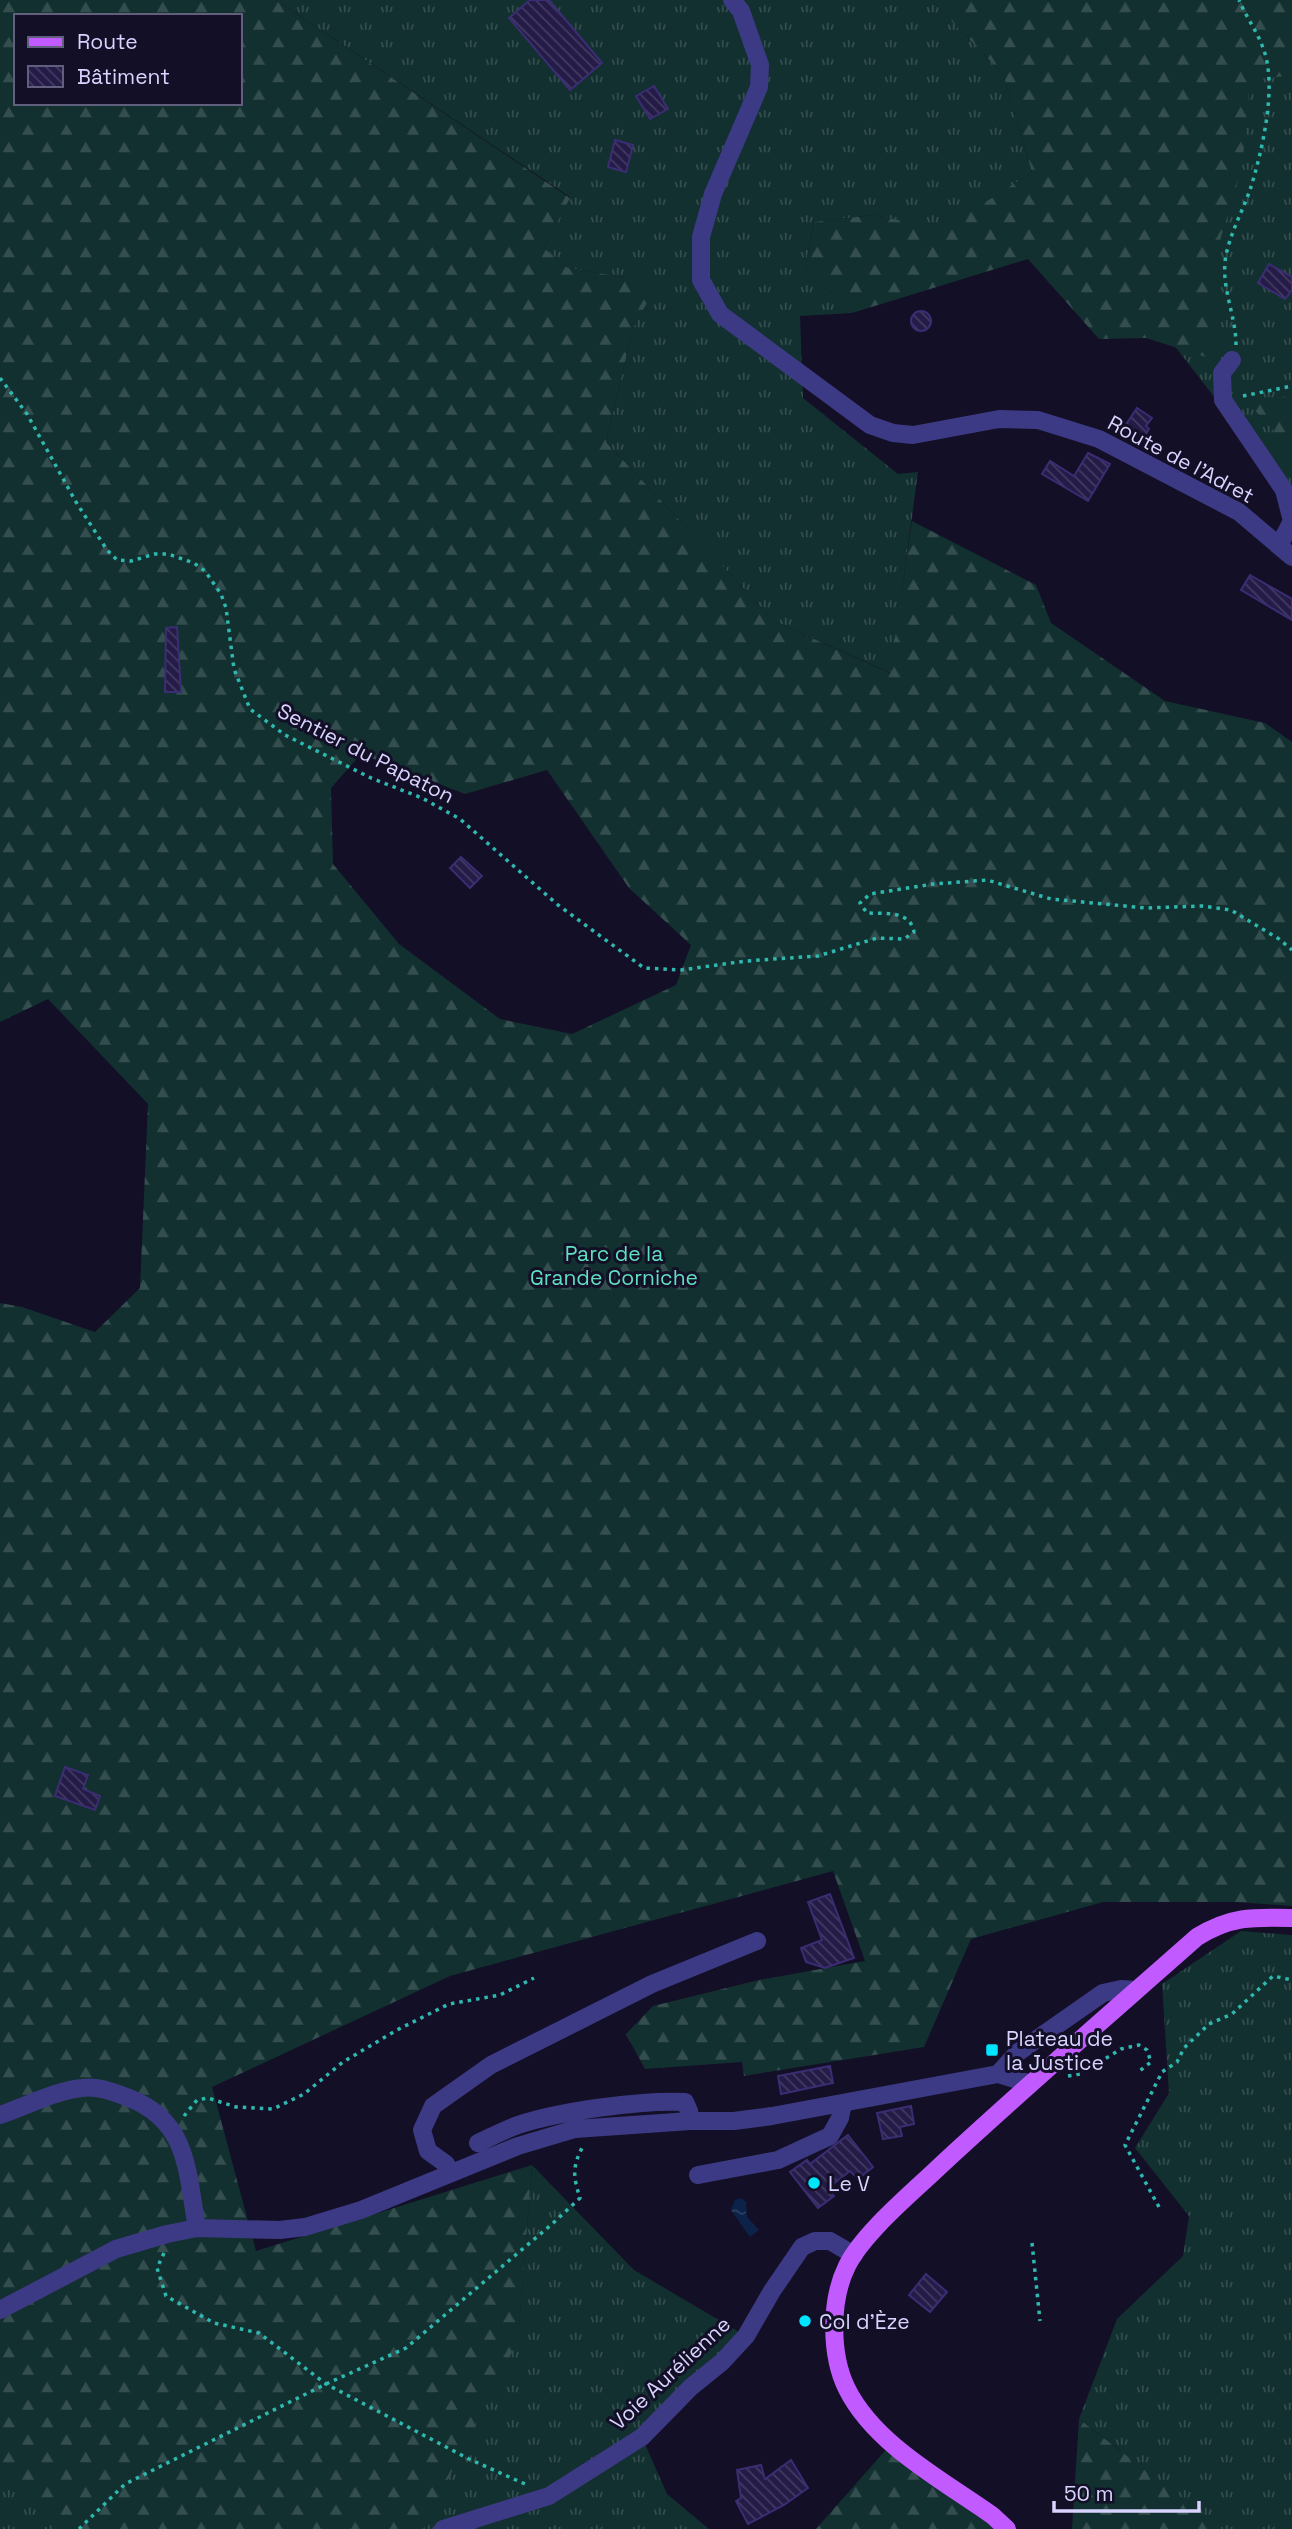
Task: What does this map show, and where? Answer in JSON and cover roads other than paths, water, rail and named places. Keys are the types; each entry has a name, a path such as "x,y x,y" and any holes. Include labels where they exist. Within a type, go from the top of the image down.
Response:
{"main road":[{"path":"1007,2529 993,2516 891,2444 860,2411 846,2388 833,2336 835,2309 846,2268 889,2214 1028,2083 1197,1937 1219,1925 1250,1917 1292,1918"}],"street":[{"name":"Route de l'Adret","path":"732,0 741,11 760,65 759,87 713,194 701,237 701,280 720,314 870,425 893,433 913,435 999,419 1038,420 1099,439 1239,512 1285,552"},
{"path":"1232,360 1222,373 1223,400 1284,490 1292,521 1285,552"},
{"path":"450,2173 446,2164 428,2151 422,2130 433,2106 491,2065 652,1984 757,1941"},
{"path":"998,2074 1017,2053 1103,1993 1121,1989 1136,1990"},
{"path":"0,2310 116,2249 197,2228 279,2230 305,2227 361,2210 518,2146 575,2129 690,2121 734,2121 843,2104 998,2074 1028,2083"},
{"path":"0,2115 82,2088 103,2089 139,2102 156,2112 171,2126 181,2148 197,2228"},
{"path":"478,2143 517,2125 556,2115 664,2101 685,2102 690,2121"},
{"path":"698,2175 778,2160 830,2136 840,2118 843,2104"},
{"name":"Voie Aurélienne","path":"443,2529 549,2496 642,2437 747,2336 772,2291 803,2247 815,2241 830,2241 854,2255"}],"water":[{"path":"741,2198 746,2202 747,2217 759,2230 750,2237 731,2210 735,2200"}],"place":[{"name":"Plateau de la Justice","path":"992,2050"},
{"name":"Le V","path":"814,2183"},
{"name":"Col d'Èze","path":"805,2321"}],"park label":[{"name":"Parc de la Grande Corniche","path":"614,1265"}]}
